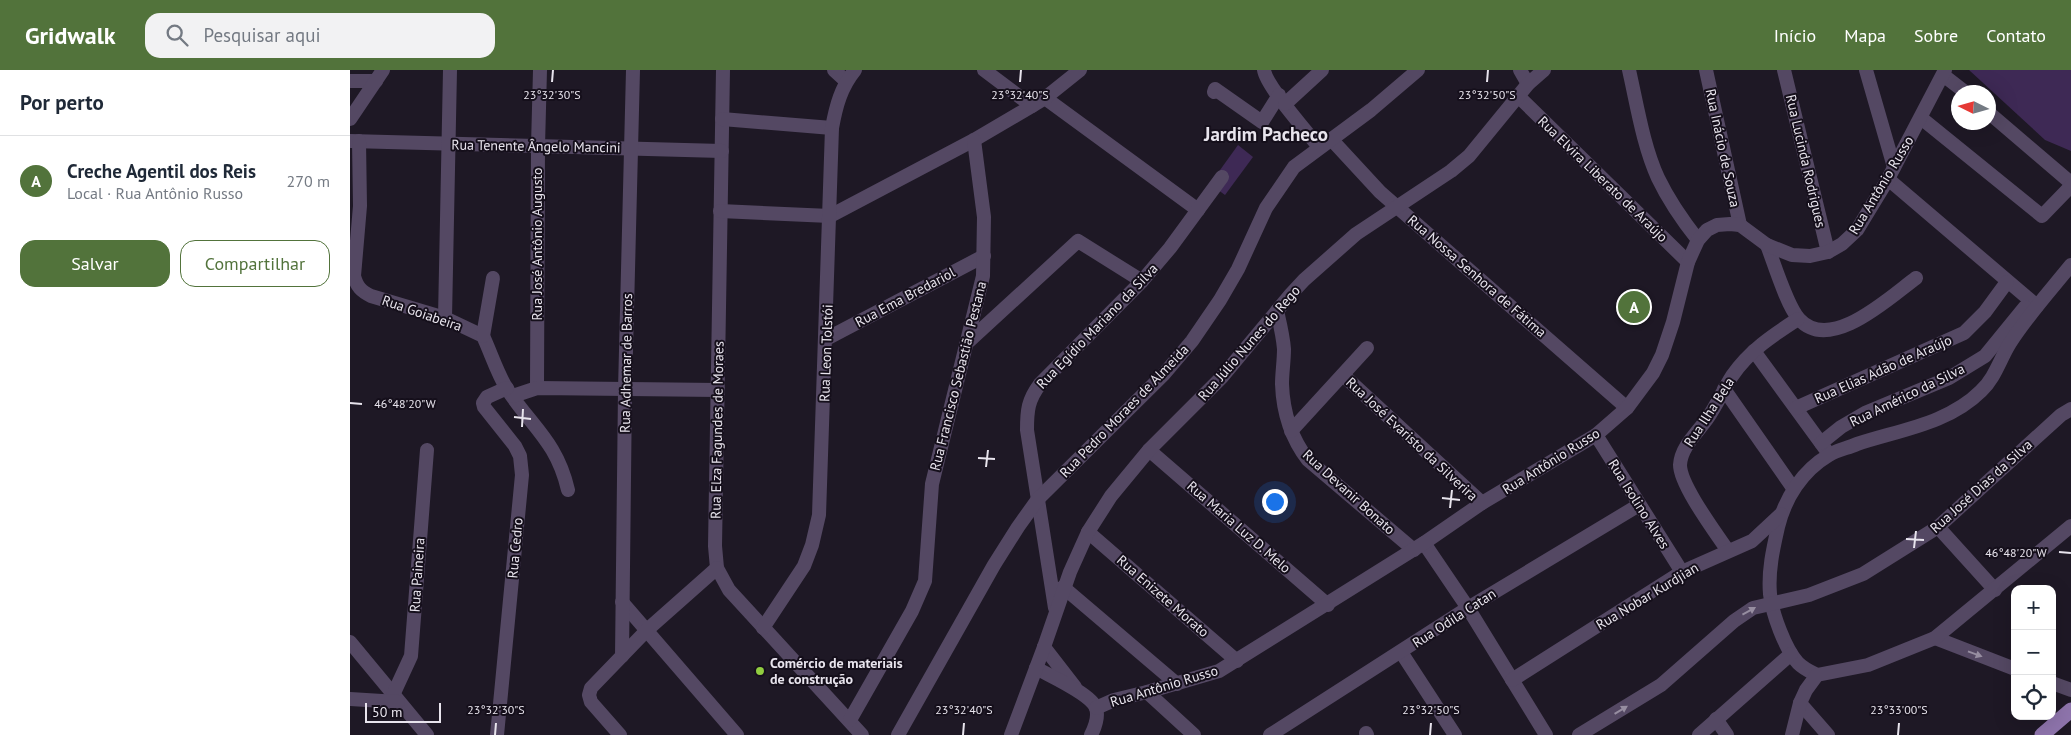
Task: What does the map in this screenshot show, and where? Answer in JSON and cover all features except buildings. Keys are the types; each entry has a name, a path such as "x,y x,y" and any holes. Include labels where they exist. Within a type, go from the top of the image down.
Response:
{"main road":[{"path":"2042,735 2071,710"}],"street":[{"path":"445,318 450,70"},
{"name":"Rua José Antônio Augusto","path":"537,388 540,70"},
{"name":"Rua Adhemar de Barros","path":"622,656 625,390 633,70"},
{"name":"Rua Elza Fagundes de Moraes","path":"723,70 715,546 717,568 729,590 862,735"},
{"path":"834,70 846,81"},
{"name":"Rua Leon Tolstói","path":"763,628 804,566 812,545 819,516 832,128 840,93 846,81 856,70"},
{"path":"984,70 1032,106"},
{"path":"720,211 830,216 974,140 1045,98 1080,70"},
{"path":"1214,92 1215,89 1262,122 1282,99 1322,70"},
{"name":"Rua Pedro Moraes de Almeida","path":"898,735 994,565 1038,499 1164,374 1192,341 1220,300 1238,269 1266,208 1294,167 1371,110 1418,70"},
{"path":"1520,70 1528,84"},
{"name":"Rua Júlio Nunes do Rego","path":"1011,735 1044,647 1063,587 1088,532 1111,496 1149,450 1222,377 1290,294 1339,248 1451,171 1469,156 1528,84 1544,70"},
{"path":"1629,70 1650,154 1658,178 1682,218 1698,240"},
{"name":"Rua Inácio de Souza","path":"1706,70 1740,225"},
{"name":"Rua Lucinda Rodrigues","path":"1784,70 1828,252"},
{"path":"1866,70 1891,173 2007,282 2034,304"},
{"path":"1262,71 1319,147"},
{"path":"1944,72 1958,85"},
{"name":"Rua Antônio Russo","path":"1096,708 1114,700 1219,671 1419,547 1482,502 1596,435 1627,408 1645,386 1662,355 1673,322 1688,262 1698,240 1707,230 1717,225 1740,225 1767,245 1792,255 1810,256 1828,252 1849,238 1857,230 1891,173 1944,72"},
{"path":"350,81 379,76"},
{"path":"350,119 379,76"},
{"name":"Rua Elvira Liberato de Araújo","path":"1518,96 1688,262"},
{"path":"1045,98 1198,210"},
{"path":"1921,118 2042,216 2071,184 1996,119"},
{"path":"722,119 832,128"},
{"name":"Rua Nossa Senhora de Fátima","path":"1331,139 1368,180 1397,207 1627,408"},
{"name":"Rua Francisco Sebastião Pestana","path":"850,720 912,611 925,581 932,484 983,276 984,217 974,140"},
{"name":"Rua Tenente Ângelo Mancini","path":"354,141 722,152"},
{"name":"Rua Goiabeira","path":"354,141 360,206 354,276 356,285 362,292 445,318 483,336"},
{"name":"Rua Egídio Mariano da Silva","path":"1055,612 1050,568 1027,430 1027,413 1031,396 1040,384 1142,281 1198,210 1222,176"},
{"path":"968,341 1078,240 1142,281"},
{"path":"1767,245 1798,319 1820,330 1842,327 1870,311 1916,278"},
{"name":"Rua Ema Bredariol","path":"826,339 984,256"},
{"path":"1754,351 1825,449 1941,417 1964,404 1981,391 1997,368 2034,304 2071,266"},
{"path":"493,278 483,336 510,392 552,446 560,462 568,490"},
{"name":"Rua Elias Adão de Araújo","path":"1796,408 1964,334 1985,312 2007,282"},
{"name":"Rua Américo da Silva","path":"1793,488 1807,473 1841,428 1865,413 1949,378 1985,356 2034,304"},
{"name":"Rua Devanir Bonato","path":"1277,312 1284,350 1282,385 1291,432 1298,447 1308,460 1419,547 1468,608 1546,735"},
{"name":"Rua Ilha Bela","path":"1728,552 1688,489 1680,465 1686,448 1715,408 1724,389 1738,368 1770,337 1798,319"},
{"path":"1291,432 1367,348"},
{"path":"1985,356 1997,368"},
{"name":"Rua José Evaristo da Silverira","path":"1343,375 1482,502"},
{"path":"510,392 537,388 718,390"},
{"path":"1724,389 1793,488 1782,513 1768,577 1771,602 1791,654 1799,664 1817,675 1868,665 1935,638 2071,526"},
{"name":"Rua Cedro","path":"496,735 522,475 518,451 483,404 487,397 510,392"},
{"name":"Rua José Dias da Silva","path":"1579,735 1661,685 1743,614 1771,602 1809,595 1863,574 1938,527 2026,446 2061,415 2071,409"},
{"name":"Rua Isolino Alves","path":"1596,435 1682,572"},
{"name":"Rua Paineira","path":"395,699 411,656 427,450"},
{"name":"Rua Maria Luz D. Melo","path":"1149,450 1328,604"},
{"name":"Rua Odila Catan","path":"1278,733 1468,608 1639,505"},
{"name":"Rua Nobar Kurdjian","path":"1512,680 1682,572 1752,541 1782,513"},
{"path":"1938,527 1995,590"},
{"name":"Rua Enizete Morato","path":"1088,532 1237,661"},
{"path":"620,735 591,702 589,695 591,688 647,630 717,568"},
{"path":"1063,587 1177,684"},
{"path":"622,602 737,735"},
{"path":"1935,638 2011,667"},
{"path":"350,642 395,699 427,735"},
{"path":"1044,647 1080,693"},
{"path":"1401,652 1455,735"},
{"path":"1699,735 1791,654"},
{"path":"1036,668 1080,693 1093,703 1096,708 1096,724 1091,735"},
{"path":"1792,735 1800,703 1806,690 1817,675"},
{"path":"2056,684 2071,690"},
{"path":"1147,692 1194,735"},
{"path":"350,699 395,699"},
{"path":"1800,703 1828,735"},
{"path":"1716,720 1727,735"}],"shaded area":[{"path":"1969,70 2071,70 2071,151 2045,140 1996,95 1996,85 1985,85"},
{"path":"1238,145 1253,157 1225,195 1210,184"}],"place":[{"name":"Creche Agentil dos Reis","path":"1634,307"},
{"name":"Comércio de materiais de construção","path":"760,671"}],"district":[{"name":"Jardim Pacheco","path":"1266,134"}]}
